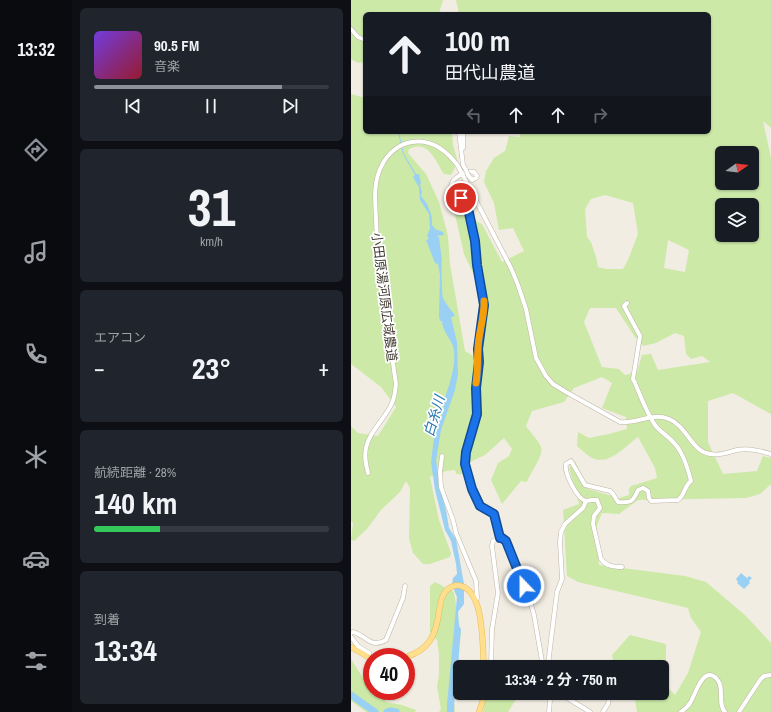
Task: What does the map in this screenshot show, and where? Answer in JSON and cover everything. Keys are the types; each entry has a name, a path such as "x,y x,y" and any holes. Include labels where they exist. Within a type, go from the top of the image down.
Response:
{"main road":[{"path":"415,653 421,651 428,645 436,630 445,592 451,586 460,586 472,593 479,609 483,660"},
{"path":"351,647 363,654"},
{"path":"479,712 483,700"}],"street":[{"path":"351,29 358,38 363,39"},
{"path":"459,134 462,156 466,170 468,175 472,180 476,178 476,174 472,171 462,175 452,181 451,187 465,204 469,213 475,241 477,265 484,305 478,349 479,362 476,388 477,414 466,452 465,464 477,501 480,506 494,514 500,538"},
{"path":"462,156 463,134"},
{"name":"小田原湯河原広域農道","path":"368,473 365,456 367,442 392,404 396,384 377,247 375,195 377,179 381,166 391,152 411,142 430,143 443,150 451,157 462,175 511,268 526,309 537,358 546,376 553,384 621,422 628,423 650,417 663,417 675,422 681,426 695,446 705,453 722,454 745,450 771,454"},
{"path":"622,567 609,566 603,563 593,524 595,516 600,508 599,504 597,500 582,500 576,494 566,469 566,464 571,462 585,485 610,491 618,502 634,500 638,490 643,488 648,491 651,501 678,500 682,498 687,485 691,481 688,468 674,442 661,431 650,417 633,379 640,336 624,306 627,303"},
{"path":"442,456 440,472 441,487 456,533 476,581 476,600"},
{"path":"549,660 557,592 561,579 561,532 565,524 583,508 586,501"},
{"path":"491,660 492,629 498,593 492,546 493,541 500,538 506,541 530,601 542,660"},
{"path":"351,633 358,633 375,643 387,640 403,598 405,586"},
{"path":"351,637 358,646 363,649"},
{"path":"739,712 760,680 764,676 771,675"},
{"path":"681,712 691,703 702,679 710,676 717,679 719,683 721,704 725,712"},
{"path":"549,712 550,700"},
{"path":"570,700 590,712"},
{"path":"603,712 609,700"}],"green space":[{"path":"351,0 443,0 440,12 363,12 363,62 358,63 351,59"},
{"path":"456,0 771,0 771,128 763,121 771,158 771,414 733,393 708,401 708,442 723,474 757,471 763,456 771,458 771,484 760,494 746,498 638,500 619,514 602,513 597,525 599,565 685,576 706,582 746,616 771,643 771,712 637,712 635,700 669,700 669,688 675,695 688,673 701,632 691,618 688,608 578,582 567,576 563,510 579,504 569,468 575,461 588,489 619,498 629,495 629,489 631,486 657,478 655,468 638,437 617,454 599,460 592,458 577,446 578,432 589,438 627,429 626,417 602,408 612,383 602,377 574,388 564,402 532,411 526,426 540,444 541,455 527,482 521,481 502,504 491,480 498,463 509,456 512,449 504,438 485,455 470,462 471,475 456,474 455,470 446,471 430,477 439,520 451,553 450,557 430,564 423,564 413,553 409,538 410,488 406,481 400,492 381,510 367,529 354,541 351,540 353,523 351,521 351,426 358,433 378,436 396,407 381,387 351,364 351,94 363,97 363,134 452,134 453,145 458,162 451,175 444,174 434,157 426,149 416,147 409,149 408,153 426,174 439,202 448,236 450,264 465,351 482,361 483,311 475,277 464,254 454,210 482,224 502,262 524,251 513,228 499,230 494,203 484,182 486,171 494,158 505,151 509,136 520,137 520,134 711,134 711,12 459,12","holes":["605,195 633,203 638,234 628,260 623,269 606,269 598,267 591,242 587,237 585,209 591,199","668,240 689,250 685,272 664,268","590,308 616,308 635,337 643,346 656,343 675,333 684,336 686,354 691,359 702,356 710,362 658,370 651,354 642,355 637,372 625,375 619,369 602,367 584,322"]},
{"path":"435,582 454,592 461,634 455,660 453,660 452,686 455,712 439,712 441,709 437,687 439,675 439,654 437,640 430,632 430,586"},
{"path":"630,635 666,644 666,660 613,660 612,655"},
{"path":"351,659 363,678 363,700 385,700 386,702 402,705 416,710 415,712 366,712 351,701"},
{"path":"486,700 516,700 508,712 483,712"}],"water":[{"path":"398,134 404,154 416,174 419,174 422,192 421,196 427,204 431,214 432,225 435,229 443,232 444,235 437,236 439,237 442,261 443,298 455,316 451,317 457,342 458,374 455,390 441,430 436,461 440,488 449,528 456,539 464,584 464,604 458,612 459,626 461,629 458,660 453,660 454,712 447,712 447,704 457,597 452,585 453,578 457,574 451,541 445,530 435,490 431,462 434,438 444,407 442,405 452,376 454,353 453,346 445,331 442,321 440,321 440,275 438,264 435,263 426,240 429,239 427,236 430,228 429,214 420,200 419,187 413,177 415,175 403,154"},
{"path":"741,573 747,578 749,576 752,578 749,581 750,583 744,589 737,583 738,582 736,579"}],"waterway":[{"path":"351,695 375,712"},
{"path":"387,712 396,712"}],"slow traffic":[{"path":"476,383 479,362 479,334 483,319 484,301"}],"route":[{"path":"461,198 468,208 475,241 477,265 484,305 478,349 479,362 476,384 477,414 467,447 465,464 477,501 483,509 494,514 500,538 506,541 524,586"}],"water label":[{"name":"白糸川","path":"434,416"}]}
